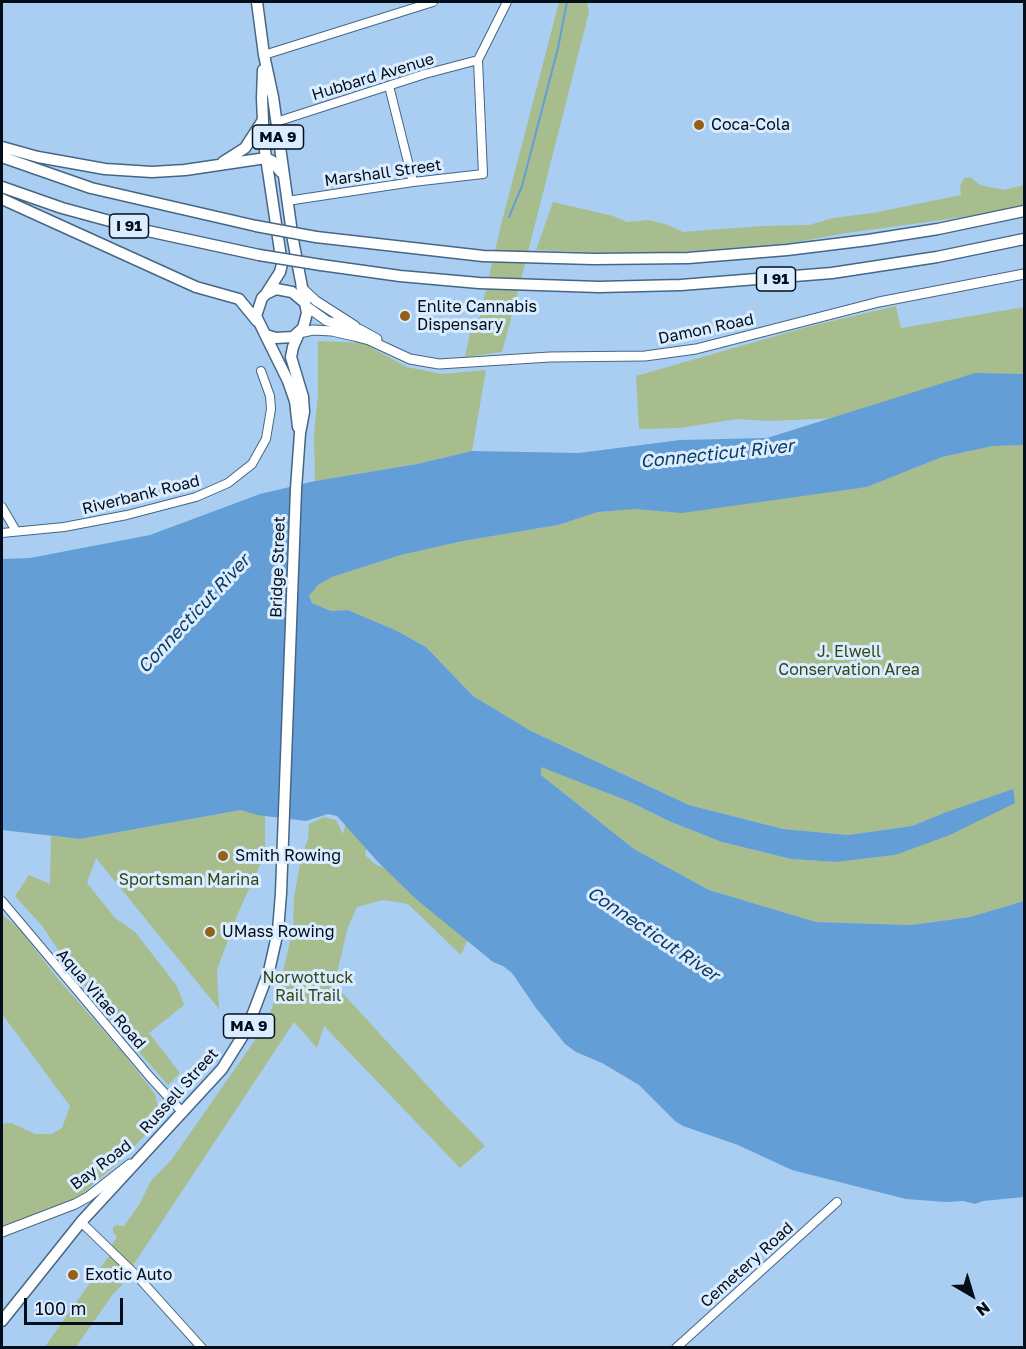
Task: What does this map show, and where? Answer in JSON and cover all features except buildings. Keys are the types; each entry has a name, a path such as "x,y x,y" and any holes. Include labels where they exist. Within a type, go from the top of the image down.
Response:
{"highway":[{"name":"MA 9","path":"257,2 283,178 305,304"},
{"name":"MA 9","path":"264,55 262,98 266,158 282,264 280,272 266,294"},
{"path":"216,165 244,148 263,119"},
{"path":"2,147 38,157 105,169 152,172 266,158 276,164 283,178"},
{"name":"I 91","path":"2,157 53,176 112,193 256,226 316,237 483,256 688,258 787,250 903,235 1024,211"},
{"name":"I 91","path":"2,187 62,208 258,255 400,276 479,283 640,286 789,278 927,259 1024,239"},
{"path":"2,199 196,287 239,299 246,304 266,335 282,339 299,333 305,324 305,304 287,290 276,290 266,294 259,302 257,321"},
{"name":"Bridge Street","path":"289,701 296,489 300,433 304,412 304,402 291,357 292,347 299,333"},
{"name":"Bridge Street","path":"266,335 281,363 291,389 300,433"},
{"name":"Russell Street","path":"3,1318 81,1222 222,1069 242,1039 258,1005 276,941 282,874 289,701"}],"main road":[{"name":"Damon Road","path":"299,333 313,330 332,331 369,340 410,359 439,364 550,357 645,356 696,349 879,302 1024,274"},
{"name":"Damon Road","path":"302,287 316,301 373,336 390,350"},
{"name":"Damon Road","path":"305,304 327,321 359,329"},
{"name":"Bay Road","path":"2,1232 88,1197 150,1147"}],"street":[{"path":"264,55 433,2"},
{"path":"478,60 507,2"},
{"name":"Hubbard Avenue","path":"276,122 478,60"},
{"name":"Marshall Street","path":"287,201 483,174 478,60"},
{"path":"389,86 413,182"},
{"name":"Riverbank Road","path":"2,533 64,527 140,512 196,497 237,477 257,456 269,429 270,396 261,371"},
{"path":"2,507 16,531"},
{"name":"Aqua Vitae Road","path":"2,901 183,1113"},
{"name":"Cemetery Road","path":"676,1347 837,1202"},
{"path":"81,1222 138,1277 202,1347"}],"green space":[{"path":"559,2 587,2 589,12 514,307 502,352 465,357 470,333 476,332 501,225"},
{"path":"970,177 980,185 1004,190 1024,185 1024,205 1001,212 846,233 791,243 678,252 536,250 553,202 613,216 627,222 648,220 683,232 809,225 833,218 873,213 961,195 960,186 964,178"},
{"path":"896,306 901,328 1024,307 1024,376 840,418 768,421 737,419 680,428 639,429 636,376 807,327"},
{"path":"318,341 363,343 407,367 442,374 486,370 472,451 417,464 315,481 314,433 318,395"},
{"name":"J. Elwell Conservation Area","path":"1024,445 1024,901 970,917 911,925 816,922 709,890 634,849 541,775 541,766 722,842 791,859 836,862 895,855 944,813 912,826 848,835 783,829 689,805 531,731 473,696 426,647 395,630 348,610 331,611 312,603 309,596 318,585 332,577 401,555 463,541 558,525 598,512 867,487 942,457 993,446"},
{"name":"Norwottuck Rail Trail","path":"370,730 392,740 365,855 376,865 393,871 468,939 461,955 408,904 383,900 357,907 348,927 335,981 337,987 485,1146 460,1168 324,1026 317,1048 294,1022 122,1282 123,1284 113,1294 76,1347 44,1348 109,1256 111,1246 117,1237 113,1232 113,1227 124,1226 139,1205 151,1181 172,1159 267,1023 293,930 294,898 301,858 308,839 309,824 324,817 336,820 343,834"},
{"name":"Sportsman Marina","path":"241,810 265,816 265,854 238,913 217,970 219,1009 96,858 87,883 115,918 135,932 177,986 184,1005 149,1033 180,1073 168,1085 105,1013 43,927 15,896 29,875 50,884 51,836 80,839"},
{"path":"2,914 21,931 58,979 123,1053 155,1094 158,1107 149,1131 122,1159 80,1196 2,1227 2,1124 11,1123 35,1134 52,1134 62,1128 70,1106 2,1014"}],"water":[{"name":"Connecticut River","path":"975,373 1024,374 1024,445 993,446 942,457 867,487 682,513 635,509 598,512 558,525 463,541 401,555 332,577 318,585 309,596 312,603 331,611 348,610 395,630 426,647 473,696 531,731 689,805 783,829 848,835 912,826 1013,789 1015,803 950,835 895,855 836,862 791,859 722,842 671,822 628,801 541,767 541,775 634,849 709,890 816,922 911,925 970,917 1024,901 1024,1197 983,1201 975,1204 963,1201 906,1199 792,1170 738,1145 683,1126 639,1085 565,1044 512,973 493,962 416,899 378,862 337,816 328,814 306,821 257,815 241,810 80,839 2,830 2,559 30,558 150,535 260,494 315,481 417,464 472,451 579,453 680,440 767,438"}],"waterway":[{"path":"509,217 522,186 558,48 567,2"}],"place":[{"name":"Coca-Cola","path":"699,125"},
{"name":"Enlite Cannabis Dispensary","path":"405,316"},
{"name":"Smith Rowing","path":"223,856"},
{"name":"UMass Rowing","path":"210,932"},
{"name":"Exotic Auto","path":"73,1275"}]}
